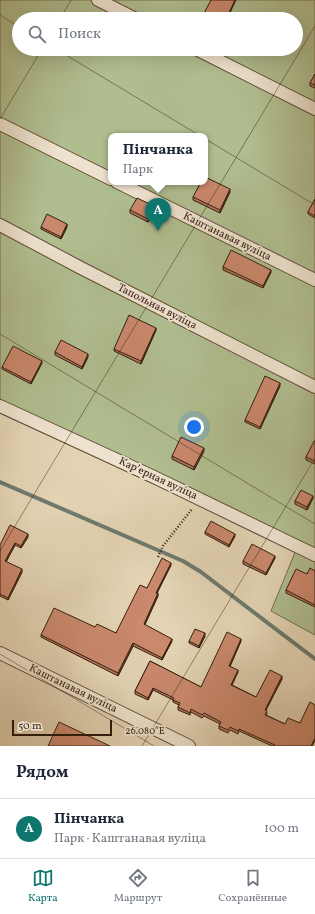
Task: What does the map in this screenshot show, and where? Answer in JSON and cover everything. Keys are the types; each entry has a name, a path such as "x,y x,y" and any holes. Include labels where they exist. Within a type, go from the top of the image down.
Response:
{"street":[{"path":"98,0 122,12"},
{"path":"210,56 315,109"},
{"path":"0,124 108,178"},
{"name":"Каштанавая вуліца","path":"123,185 315,280"},
{"name":"Тапольная вуліца","path":"0,224 81,268 315,387"},
{"name":"Карʼерная вуліца","path":"0,406 200,499 315,555"},
{"name":"Каштанавая вуліца","path":"0,653 189,746"}],"path":[{"path":"158,557 163,546 200,499"}],"green space":[{"path":"0,0 315,0 315,635 271,611 296,550 0,413"}],"building":[{"path":"211,0 235,0 229,12 205,12"},
{"path":"315,74 315,85 310,83"},
{"path":"208,178 230,189 220,210 193,197 199,185 208,185"},
{"path":"137,198 154,206 148,219 130,210"},
{"path":"315,199 315,216 308,212"},
{"path":"47,214 67,224 61,237 41,227"},
{"path":"231,250 271,270 263,286 223,267"},
{"path":"129,315 156,328 141,361 114,349"},
{"path":"61,340 88,354 82,367 55,352"},
{"path":"13,346 42,361 31,382 2,367"},
{"path":"265,376 280,383 260,427 245,420"},
{"path":"181,437 204,448 194,467 172,456"},
{"path":"315,441 315,461 306,457"},
{"path":"301,490 313,496 307,507 295,501"},
{"path":"211,521 235,534 229,545 205,532"},
{"path":"10,525 28,534 21,546 15,543 5,561 22,569 8,598 0,594 0,545"},
{"path":"252,544 275,556 266,573 243,561"},
{"path":"162,558 171,563 156,593 158,593 144,624 172,639 162,658 133,643 118,673 41,635 54,608 95,627 97,624 116,633 140,585 147,588"},
{"path":"310,568 315,571 315,605 286,590 296,569 307,574"},
{"path":"195,629 205,633 199,646 189,641"},
{"path":"227,632 241,639 229,666 238,670 231,685 256,697 270,670 282,676 265,710 267,711 265,715 285,724 288,718 300,723 310,702 315,705 315,738 311,746 274,746 275,745 239,729 238,731 230,727 228,730 219,726 221,722 204,713 202,715 191,709 190,713 178,707 180,703 173,700 174,698 153,688 148,698 135,691 150,661 201,687"},
{"path":"59,722 110,746 48,746"}],"waterway":[{"path":"0,482 183,561 201,572 315,659"}],"place":[{"name":"Пінчанка","path":"158,231"}]}
